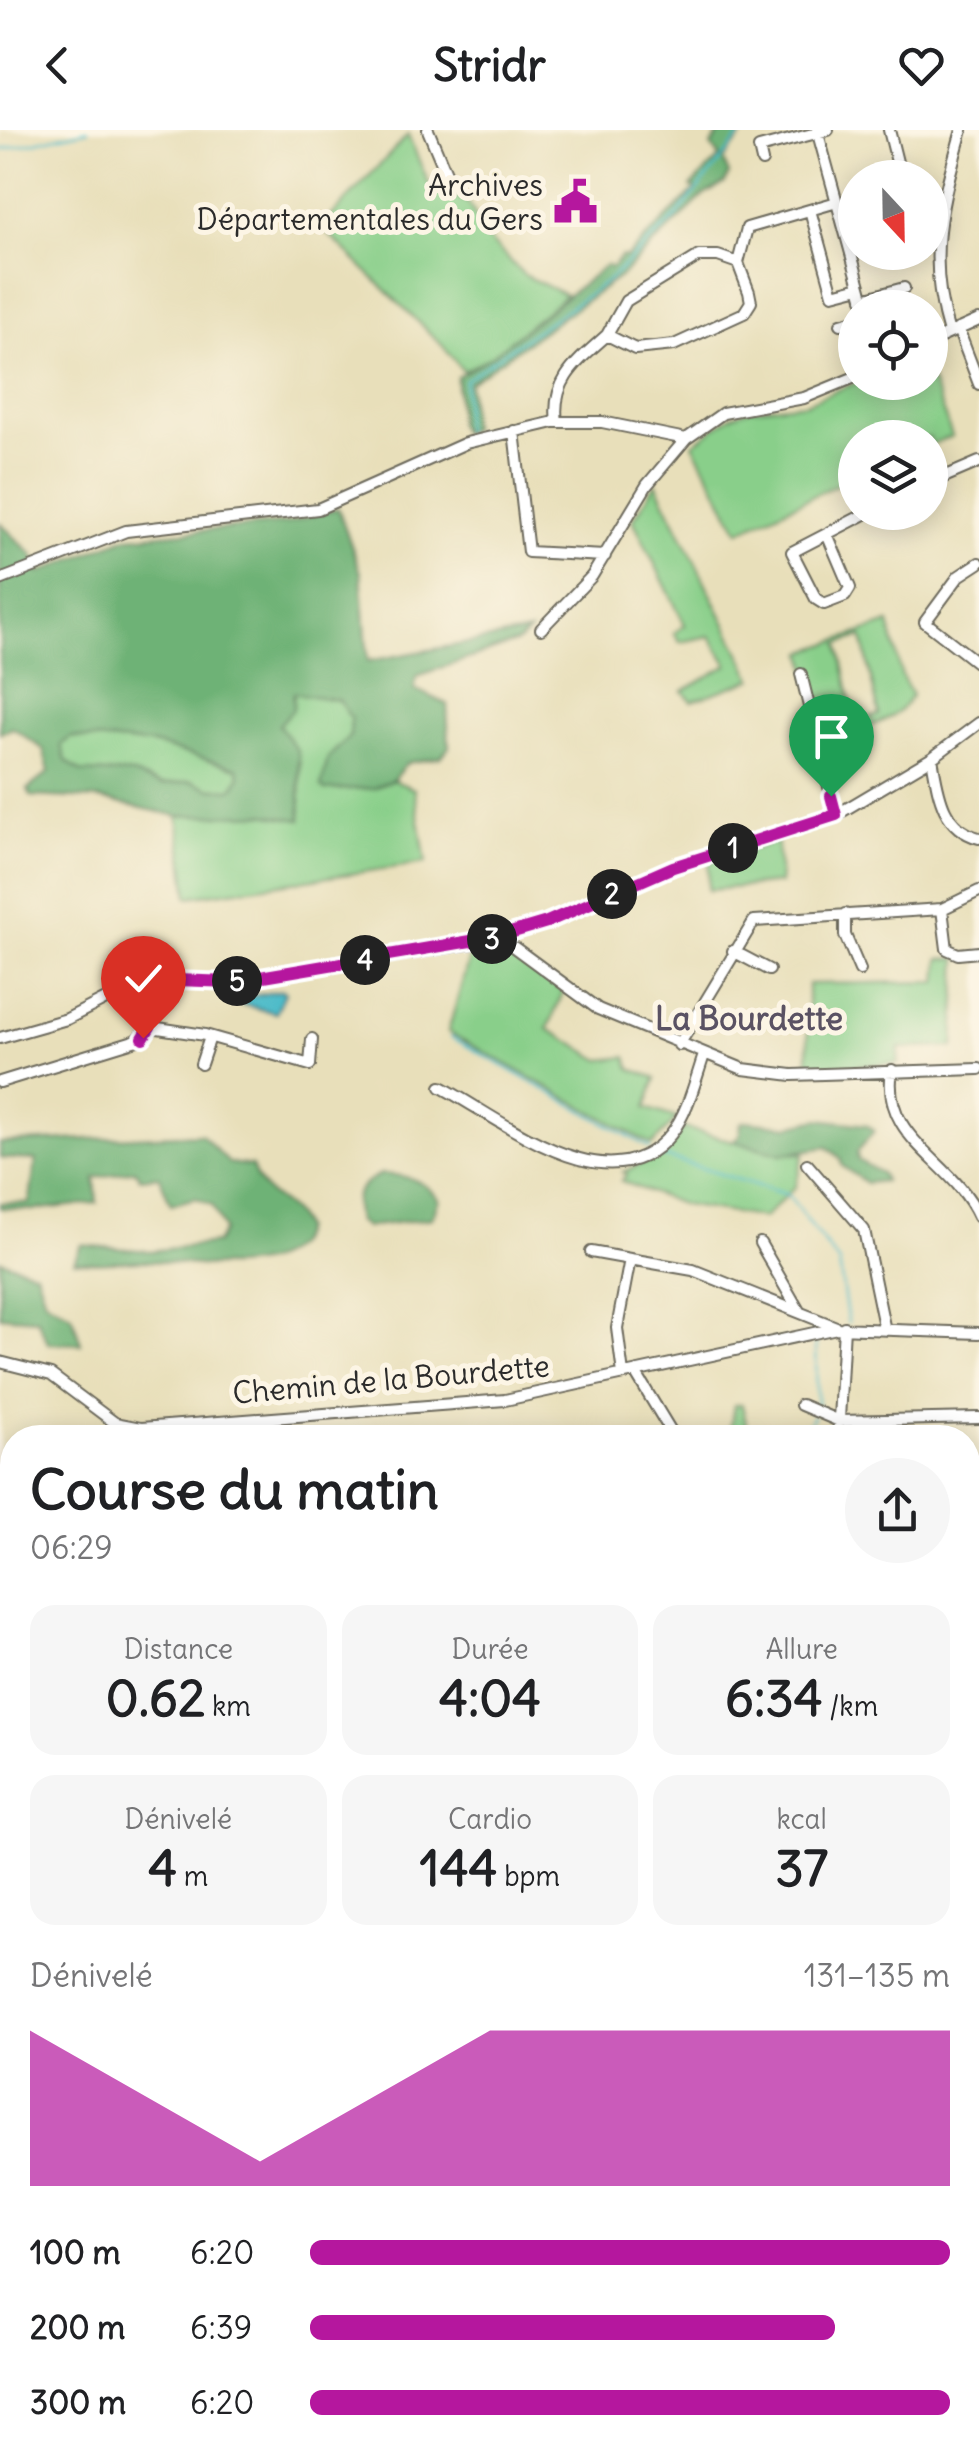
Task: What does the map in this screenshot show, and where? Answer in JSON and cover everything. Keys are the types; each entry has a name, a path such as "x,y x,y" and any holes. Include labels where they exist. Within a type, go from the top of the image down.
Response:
{"street":[{"path":"428,130 446,173"},
{"path":"888,130 896,160"},
{"path":"948,180 962,130"},
{"path":"607,335 635,349 674,346 744,314 750,292 738,263 746,228 810,210 838,208 821,131 758,148 762,161"},
{"path":"810,210 833,294 860,287"},
{"path":"557,422 558,387 574,365 607,335 626,301 698,256 718,256 738,263"},
{"path":"855,270 861,290"},
{"path":"936,270 953,331 979,384"},
{"path":"899,290 904,288"},
{"path":"948,333 979,320"},
{"path":"540,629 605,556 648,486 686,439 724,413 804,398 838,384"},
{"path":"0,580 126,531 318,509 466,443 557,422 602,422 686,439"},
{"path":"514,431 528,552 605,556"},
{"path":"948,475 979,462"},
{"path":"827,534 850,588 844,596 824,604 816,599 792,552 838,528"},
{"path":"979,563 958,576 925,622 979,664"},
{"path":"801,674 836,815"},
{"path":"0,1038 68,1019 150,979 230,982 500,936 547,922 673,867 836,815 932,758 979,723"},
{"path":"932,758 944,812 963,832 979,838"},
{"path":"679,1045 754,921 942,908 979,891"},
{"path":"942,908 947,949 958,954 979,952"},
{"path":"844,914 845,935 860,970"},
{"path":"500,936 598,1008 704,1055 776,1074 979,1068"},
{"path":"733,951 769,970"},
{"path":"0,1082 137,1040 150,1027 150,979"},
{"path":"150,1027 210,1036 310,1065 312,1038"},
{"path":"201,1064 210,1036"},
{"path":"441,1087 532,1141 599,1162 623,1164 643,1158 670,1136 686,1108 704,1055"},
{"path":"892,1070 888,1096 897,1120 974,1196 979,1217"},
{"path":"806,1164 864,1230 884,1326"},
{"path":"760,1244 800,1312"},
{"path":"590,1252 630,1259 681,1261 840,1327 839,1425"},
{"path":"630,1259 617,1328 629,1373 666,1425"},
{"name":"Chemin de la Bourdette","path":"179,1425 506,1400 840,1327 979,1333"},
{"name":"Chemin de la Bourdette","path":"0,1362 50,1375 114,1423 124,1425"},
{"path":"801,1405 839,1421 979,1418"}],"green space":[{"path":"722,130 747,130 723,160 729,174 725,183 704,195 622,275 469,383 471,429 462,433 458,425 457,377 492,356 606,265 611,268 622,256 626,258 695,190 691,187 720,157 711,146"},
{"path":"408,135 429,184 467,201 490,241 524,275 566,295 492,356 463,371 442,345 321,227"},
{"path":"838,390 838,400 939,400 946,420 838,420 838,484 739,531 693,444 731,416 752,409 806,403"},
{"path":"656,483 753,679 692,701 683,691 728,665 710,636 680,642 674,633 685,625 633,520"},
{"path":"338,508 361,573 368,661 529,632 518,642 417,676 414,689 447,704 449,747 441,757 407,763 393,780 374,788 325,790 321,787 328,758 350,736 351,718 338,700 294,693 293,709 279,725 298,752 301,820 263,814 178,816 99,799 31,796 28,789 49,772 43,749 13,728 0,733 0,523 33,555 39,573 127,537 288,523","holes":["71,737 153,744 238,768 240,777 232,789 211,789 192,781 161,785 133,774 81,772 66,761 61,745"]},
{"path":"889,623 902,677 912,695 896,714 885,720 823,738 804,652","holes":["862,636 879,715 855,722 839,644"]},
{"path":"293,692 338,700 351,718 350,736 328,758 325,790 373,788 393,780 414,789 426,863 188,897 178,816 263,814 301,820 300,762 279,725"},
{"path":"70,737 153,744 239,768 240,777 232,789 211,789 192,781 161,785 133,774 81,772 66,761 61,745"},
{"path":"777,841 780,883 708,890 709,862"},
{"path":"497,945 563,992 548,1029 601,1060 627,1057 631,1069 656,1078 646,1108 677,1118 652,1145 448,1032 472,948"},
{"path":"958,958 954,1047 899,1048 898,1063 808,1069 808,984 938,982 940,959"},
{"path":"818,1119 867,1125 874,1131 857,1152 858,1160 881,1173 884,1181 866,1183 842,1166 840,1158 827,1147 782,1154 732,1141 739,1137 741,1123 746,1121 790,1126"},
{"path":"684,1128 782,1154 804,1153 795,1187 764,1218 683,1205 621,1181 627,1174 623,1172 655,1157"},
{"path":"201,1134 229,1163 252,1166 263,1188 297,1218 303,1229 293,1246 277,1258 233,1266 74,1261 81,1245 150,1251 216,1243 224,1230 212,1205 195,1198 171,1205 159,1176 140,1178 135,1170 95,1178 97,1203 32,1210 0,1208 0,1203 29,1203 36,1160 0,1158 0,1143"},
{"path":"381,1174 406,1177 426,1187 439,1199 432,1218 366,1227 357,1221 358,1192"},
{"path":"0,1260 36,1272 45,1300 72,1315 81,1344 48,1343 37,1319 0,1316"},
{"path":"734,1405 742,1405 747,1425 731,1425"}],"water":[{"path":"282,990 285,993 276,1013 228,1001"}],"waterway":[{"path":"0,150 88,130"},
{"path":"464,431 465,380 609,280 675,218 745,130"},
{"path":"451,1037 650,1148"},
{"path":"659,1155 788,1195 839,1263 848,1323"},
{"path":"816,1339 817,1407"},
{"path":"809,1425 813,1416"}],"place":[{"name":"Archives Départementales du Gers","path":"576,202"}],"district":[{"name":"La Bourdette","path":"749,1018"}],"route":[{"path":"143,1038 150,1027 150,979 230,982 500,936 547,922 673,867 836,815 831,796"}]}
